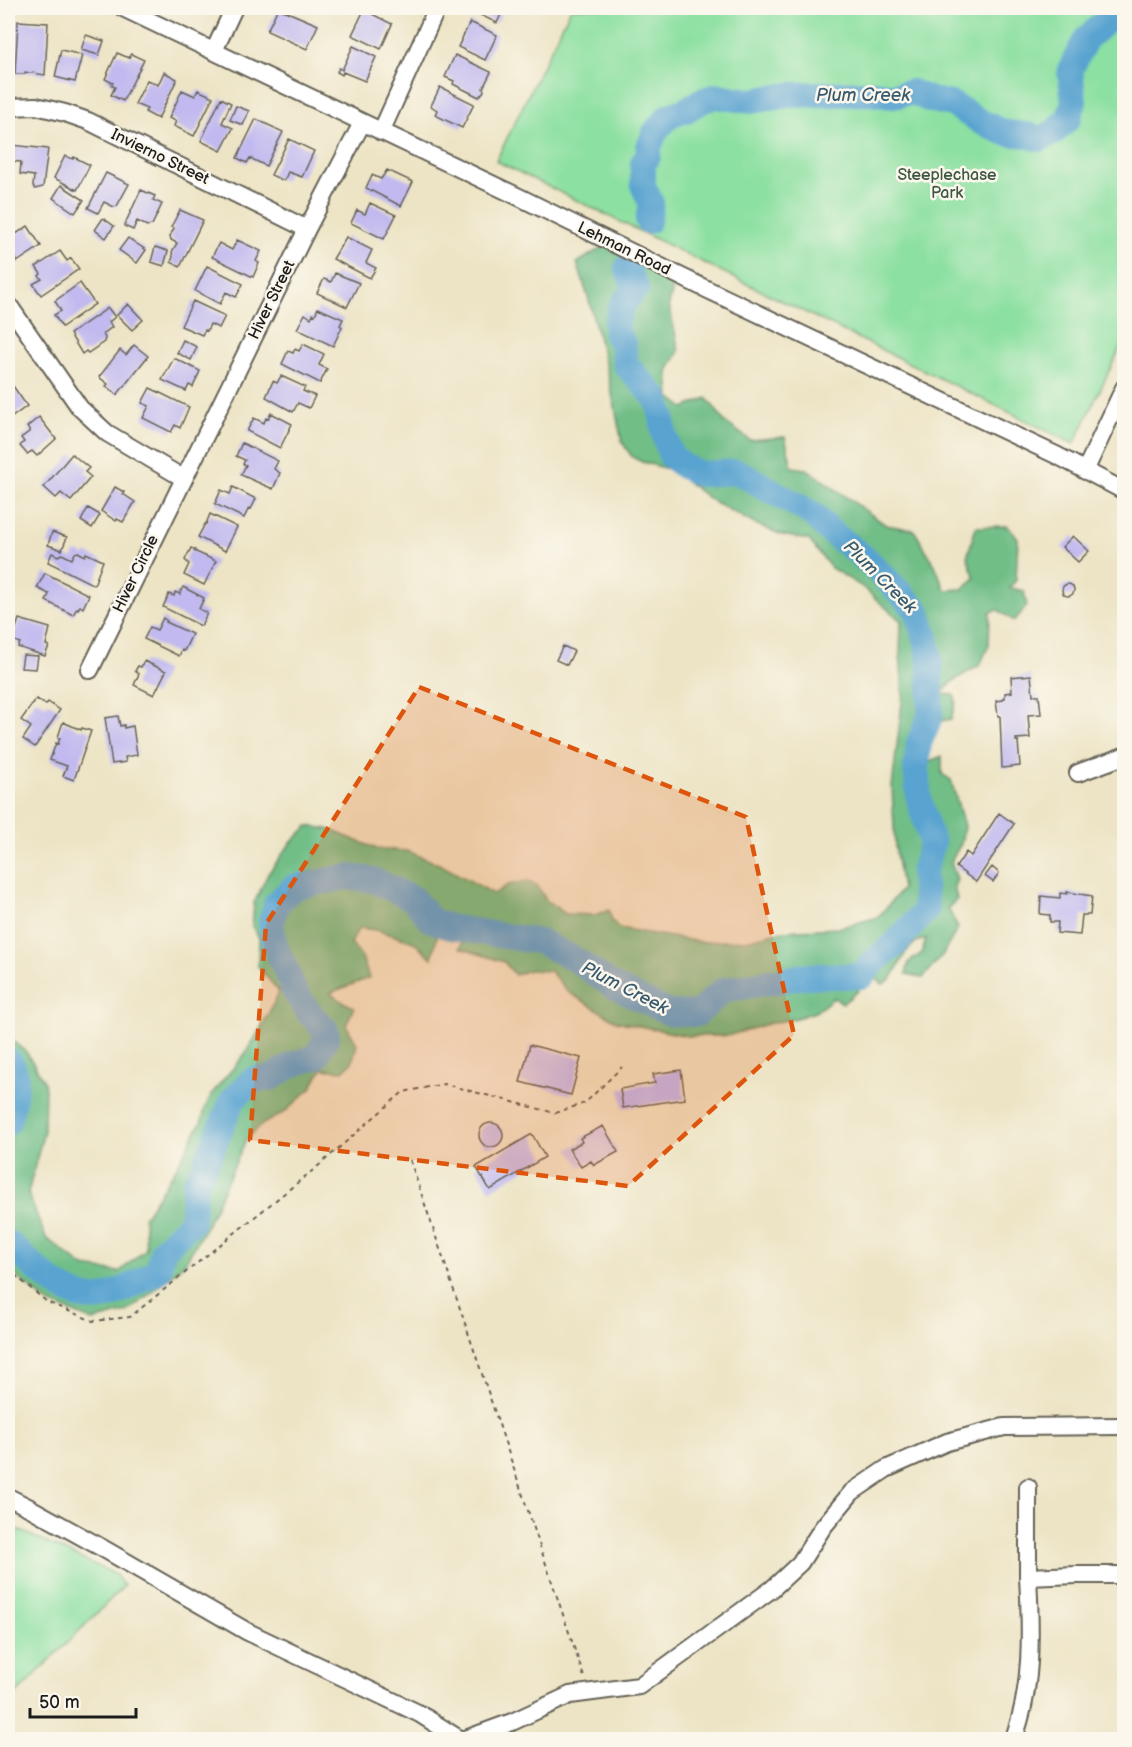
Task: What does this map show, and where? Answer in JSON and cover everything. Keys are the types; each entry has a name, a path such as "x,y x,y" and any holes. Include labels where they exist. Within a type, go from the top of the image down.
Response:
{"street":[{"name":"Lehman Road","path":"123,8 1059,456 1125,491"},
{"path":"214,51 234,8"},
{"path":"381,132 437,8"},
{"name":"Invierno Street","path":"8,107 36,106 88,121 307,229"},
{"name":"Hiver Street","path":"183,478 362,123"},
{"path":"8,304 80,408 107,433 183,478"},
{"path":"1085,471 1125,388"},
{"name":"Hiver Circle","path":"90,670 183,478"},
{"path":"1078,773 1125,756"},
{"path":"8,1497 248,1632 420,1714 462,1740 512,1722 570,1695 639,1686 772,1589 800,1563 823,1527 852,1492 886,1469 947,1442 1004,1427 1125,1426"},
{"path":"1013,1740 1019,1723 1027,1677 1030,1625 1028,1487"},
{"path":"1028,1577 1125,1575"}],"path":[{"path":"8,1269 47,1302 93,1321 130,1317 317,1167 404,1092 444,1084 555,1113 585,1103 622,1066"},
{"path":"410,1160 589,1692"}],"highlighted area":[{"path":"419,687 746,817 794,1035 628,1186 250,1140 266,924"}],"green space":[{"name":"Steeplechase Park","path":"571,8 1124,8 1124,340 1074,444 496,161"},
{"path":"610,242 676,274 669,305 679,351 668,371 670,397 684,408 707,398 725,422 750,440 785,437 792,467 807,469 886,525 914,530 935,565 945,590 962,589 975,578 967,557 976,527 1007,526 1018,538 1016,580 1010,588 1024,591 1027,606 1014,621 998,610 990,612 989,645 980,665 953,681 941,694 954,695 956,702 951,719 936,722 926,741 923,769 930,761 942,756 942,774 951,780 964,826 961,844 951,863 957,879 954,887 957,899 948,908 958,928 943,954 923,978 906,974 909,962 922,953 926,939 916,942 906,952 892,978 883,984 873,977 861,983 858,991 843,1003 834,998 815,1012 727,1036 687,1036 616,1021 568,992 550,971 529,970 515,975 504,962 460,948 465,930 440,924 432,958 414,942 376,930 359,928 351,943 362,957 369,978 330,993 354,1007 346,1025 357,1044 352,1062 343,1071 322,1069 311,1088 285,1112 263,1124 247,1138 208,1223 185,1263 127,1312 93,1321 47,1302 8,1269 8,1037 27,1053 45,1083 44,1131 28,1193 46,1238 84,1267 119,1272 146,1249 144,1217 176,1168 203,1118 209,1099 247,1051 279,992 258,966 259,938 252,926 254,903 268,874 290,844 308,826 328,829 377,849 407,851 441,865 494,894 508,885 525,881 537,885 546,900 566,914 595,915 609,910 612,921 619,928 700,942 746,940 783,931 838,928 878,917 902,889 895,846 892,787 903,694 900,654 901,621 861,586 831,568 809,540 782,535 753,523 711,500 672,470 632,457 622,442 608,375 577,263"},
{"path":"8,1525 115,1574 124,1586 8,1702"}],"building":[{"path":"278,8 318,25 307,49 267,31"},
{"path":"476,8 504,8 497,23 474,12"},
{"path":"364,10 392,24 381,49 352,35"},
{"path":"18,21 48,23 45,75 25,72 25,74 15,74"},
{"path":"470,22 497,35 485,60 458,47"},
{"path":"86,35 104,41 99,55 81,50"},
{"path":"353,46 376,57 365,81 343,72 342,75 337,72 339,68 342,70"},
{"path":"61,50 82,55 75,82 55,77"},
{"path":"117,53 129,58 131,54 144,60 123,101 111,95 115,87 111,85 113,83 105,79"},
{"path":"455,55 491,72 483,88 484,91 479,97 453,84 454,81 445,77"},
{"path":"164,72 177,79 158,119 145,112 147,109 135,104 147,80 158,85"},
{"path":"440,87 474,104 462,128 435,115 437,110 431,106"},
{"path":"182,90 195,96 198,90 213,97 194,136 174,126 176,121 169,118"},
{"path":"221,98 231,103 222,123 233,128 221,151 201,141"},
{"path":"236,106 249,111 243,125 230,120"},
{"path":"256,119 283,132 266,166 250,158 247,163 237,158"},
{"path":"289,139 314,151 302,177 288,172 284,181 271,175"},
{"path":"11,145 48,149 43,187 35,189 34,176 20,174 21,162 9,161"},
{"path":"65,156 73,159 74,157 90,165 77,190 54,178"},
{"path":"387,170 413,182 401,206 366,188 372,175 381,179"},
{"path":"106,173 129,184 117,206 114,207 104,202 98,213 88,208"},
{"path":"61,185 84,200 75,213 53,198"},
{"path":"141,190 155,196 153,200 162,204 152,225 147,226 137,221 133,230 124,226"},
{"path":"370,203 396,215 384,239 351,223 357,210 365,214"},
{"path":"180,210 203,220 180,267 171,262 172,252 177,243 171,240 170,236 174,228 171,227"},
{"path":"103,218 114,226 106,238 95,230"},
{"path":"28,226 41,246 17,262 9,249 8,246 11,244 8,239"},
{"path":"346,237 372,250 366,263 376,268 370,278 333,259"},
{"path":"128,238 146,250 137,263 119,250"},
{"path":"237,240 261,251 256,261 259,263 253,277 212,257 219,243 232,250"},
{"path":"155,247 168,251 164,266 151,262"},
{"path":"60,251 67,261 71,258 79,269 41,295 33,284 42,279 36,267"},
{"path":"207,266 243,284 236,297 226,292 220,304 195,291"},
{"path":"335,273 359,283 347,307 317,293 324,279 331,282"},
{"path":"80,283 95,304 62,327 54,315 61,311 55,301"},
{"path":"193,301 225,316 219,328 210,324 202,335 181,326"},
{"path":"128,304 143,320 132,330 117,315"},
{"path":"108,308 115,317 109,322 112,327 103,334 104,342 88,353 86,351 82,354 70,334"},
{"path":"318,308 343,319 340,325 342,327 333,346 297,329 305,314 311,318"},
{"path":"183,340 197,347 191,360 177,353"},
{"path":"303,344 324,354 319,365 327,369 320,383 282,364 288,351 293,353 295,349 299,351"},
{"path":"134,345 148,356 117,395 99,377 120,350 126,355"},
{"path":"174,358 200,371 193,387 189,385 186,391 162,380"},
{"path":"281,376 305,387 303,391 315,396 309,408 298,403 293,412 266,397 273,381 277,383"},
{"path":"13,386 27,406 8,420 8,390"},
{"path":"150,388 189,407 180,428 175,425 171,432 143,418 149,406 142,403"},
{"path":"271,413 292,424 280,448 247,431 254,418 264,423"},
{"path":"39,417 56,439 37,456 32,451 27,454 20,446 24,442 21,438 30,431 27,427"},
{"path":"242,443 278,461 274,469 280,473 273,489 241,475 246,465 243,464 245,460 236,456"},
{"path":"72,454 89,468 85,472 91,477 71,501 61,493 56,498 44,487"},
{"path":"115,487 135,502 123,522 117,519 116,521 101,511"},
{"path":"233,487 256,499 244,518 215,504 221,490 230,494"},
{"path":"88,508 100,515 92,528 81,521"},
{"path":"210,514 237,527 225,551 198,537"},
{"path":"52,532 67,537 62,550 48,545"},
{"path":"1073,536 1089,551 1078,562 1062,547"},
{"path":"191,548 216,561 204,585 184,575 189,564 185,560"},
{"path":"78,552 103,561 94,585 48,562 52,553 58,556 62,554 72,559"},
{"path":"45,573 89,595 83,608 80,606 77,608 73,615 46,601 49,594 37,588"},
{"path":"1070,584 1073,585 1073,595 1066,596 1063,595 1062,588 1063,585"},
{"path":"183,587 204,598 199,609 207,613 201,626 163,607 169,594 174,596 175,592 180,594"},
{"path":"163,618 166,622 192,634 179,656 144,639 150,627 157,630"},
{"path":"19,619 50,628 46,645 49,646 45,656 18,647 20,643 12,640"},
{"path":"563,646 574,651 567,665 556,660"},
{"path":"23,655 38,656 36,669 21,668"},
{"path":"144,661 166,671 154,695 134,685 139,674 135,671"},
{"path":"1031,675 1033,695 1039,695 1041,714 1028,715 1030,738 1016,739 1020,766 1002,768 1000,716 998,716 996,701 1003,700 1005,693 1012,692 1011,677"},
{"path":"36,699 46,705 48,702 60,710 35,747 23,739 31,727 21,720"},
{"path":"118,716 120,726 124,725 124,728 133,726 137,755 125,757 126,762 112,764 105,718"},
{"path":"63,722 81,730 82,728 91,731 74,780 63,776 67,766 50,760 56,743 58,744"},
{"path":"999,813 1014,824 976,882 956,867 966,852 971,856"},
{"path":"992,867 999,873 993,882 985,876"},
{"path":"1067,892 1092,896 1090,915 1082,915 1080,935 1057,933 1058,922 1050,922 1050,915 1040,914 1041,896 1060,898 1060,893 1067,894"},
{"path":"530,1045 581,1058 571,1095 520,1082"},
{"path":"681,1070 685,1099 623,1108 620,1089 655,1083 653,1074"},
{"path":"491,1123 500,1126 503,1135 500,1144 491,1147 482,1144 479,1135 482,1126"},
{"path":"603,1126 618,1152 594,1165 591,1161 581,1167 569,1149 582,1142 580,1138"},
{"path":"532,1134 545,1157 490,1190 476,1167"}],"waterway":[{"name":"Plum Creek","path":"648,221 651,203 643,185 643,163 648,156 655,132 669,116 716,96 751,101 789,95 871,93 893,96 912,92 931,100 952,104 981,122 1006,133 1040,139 1053,133 1068,119 1074,102 1070,70 1086,39 1112,16 1117,8"},
{"name":"Plum Creek","path":"8,1243 54,1283 81,1297 95,1299 109,1296 158,1271 163,1250 192,1221 195,1184 232,1101 252,1080 271,1078 292,1065 316,1057 327,1037 326,1030 310,1014 295,992 275,945 271,922 277,903 294,887 347,877 373,880 413,899 431,920 449,927 541,942 576,960 613,986 670,1013 697,1014 723,990 805,976 862,976 872,963 894,945 926,910 923,873 932,843 919,800 916,767 919,743 930,717 931,691 930,661 926,638 917,610 867,560 832,533 811,513 738,472 700,474 683,466 671,456 657,399 626,365 623,343 616,334 621,307 636,288 627,268"},
{"name":"Plum Creek","path":"8,1060 15,1073 16,1081 8,1122"}]}
